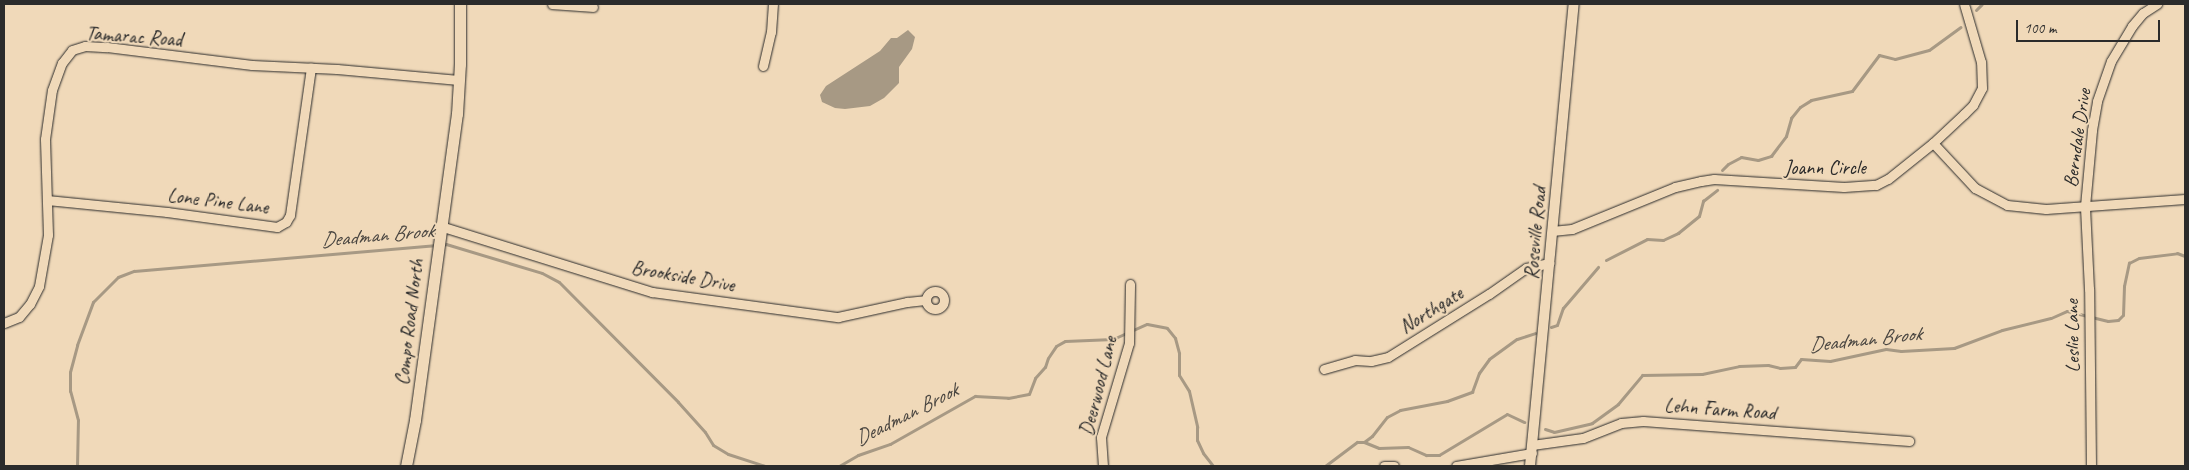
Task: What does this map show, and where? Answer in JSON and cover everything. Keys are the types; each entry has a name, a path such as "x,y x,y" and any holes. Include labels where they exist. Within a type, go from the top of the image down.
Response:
{"main road":[{"name":"Compo Road North","path":"406,466 415,420 440,226 457,114 460,4"}],"street":[{"path":"552,4 593,8"},
{"path":"763,66 771,32 773,4"},
{"name":"Roseville Road","path":"1530,466 1574,4"},
{"name":"Joann Circle","path":"1552,231 1572,229 1675,187 1701,181 1714,179 1844,187 1876,185 1888,179 1933,143 1973,105 1982,88 1981,62 1964,4"},
{"name":"Berndale Drive","path":"2085,206 2092,130 2102,82 2121,42 2143,13 2157,4"},
{"name":"Tamarac Road","path":"4,323 19,317 30,304 40,286 48,235 45,139 52,90 62,63 72,50 86,46 107,47 252,65 459,80"},
{"name":"Lone Pine Lane","path":"47,200 157,211 278,227 286,222 290,215 311,68"},
{"name":"Berndale Drive","path":"1933,143 1962,177 1991,198 2024,208 2185,199"},
{"name":"Leslie Lane","path":"2085,206 2090,308 2091,466"},
{"name":"Brookside Drive","path":"440,226 652,292 838,317 906,302 925,300"},
{"name":"Northgate","path":"1324,369 1355,360 1371,361 1388,357 1489,294 1526,268 1549,263"},
{"name":"Deerwood Lane","path":"1103,466 1101,437 1124,368 1129,331 1130,284"},
{"name":"Lehn Farm Road","path":"1456,466 1583,438 1621,423 1643,421 1908,441"},
{"path":"1384,466 1394,466"}],"shaded area":[{"path":"908,30 915,37 912,49 899,67 899,83 884,98 870,106 845,109 835,108 822,102 820,95 826,86 880,51 891,38 897,38"}],"waterway":[{"path":"1976,10 1982,4"},
{"path":"1722,170 1728,164 1741,157 1758,160 1771,156 1786,136 1791,118 1800,107 1811,100 1852,91 1879,55 1895,59 1929,50 1961,27"},
{"path":"1606,260 1647,239 1663,240 1678,233 1699,216 1703,201 1717,190"},
{"name":"Deadman Brook","path":"77,466 78,420 70,391 70,372 77,345 93,302 118,277 134,271 446,244 542,273 559,282 678,402 705,432 713,445 728,454 764,466"},
{"name":"Deadman Brook","path":"1545,429 1554,432 1592,423 1618,404 1642,375 1702,374 1739,366 1768,365 1780,368 1795,367 1801,359 1830,361 1886,349 1901,351 1954,348 2002,330 2051,318 2067,311 2108,321 2118,320 2123,315 2124,286 2129,263 2139,258 2177,253 2185,256"},
{"path":"1551,327 1557,325 1563,308 1598,267"},
{"name":"Deadman Brook","path":"839,466 858,455 890,444 975,396 1008,398 1029,394 1035,378 1045,367 1048,358 1056,346 1065,341 1113,339 1147,324 1167,328 1175,338 1179,353 1179,375 1189,391 1197,427 1197,440 1203,453 1213,466"},
{"path":"1364,442 1372,436 1387,417 1400,410 1447,401 1472,392 1479,373 1489,359 1517,339 1535,333"},
{"name":"Deadman Brook","path":"1325,466 1357,442 1364,442 1379,448 1408,447 1426,455 1439,455 1507,414 1524,422"}]}
